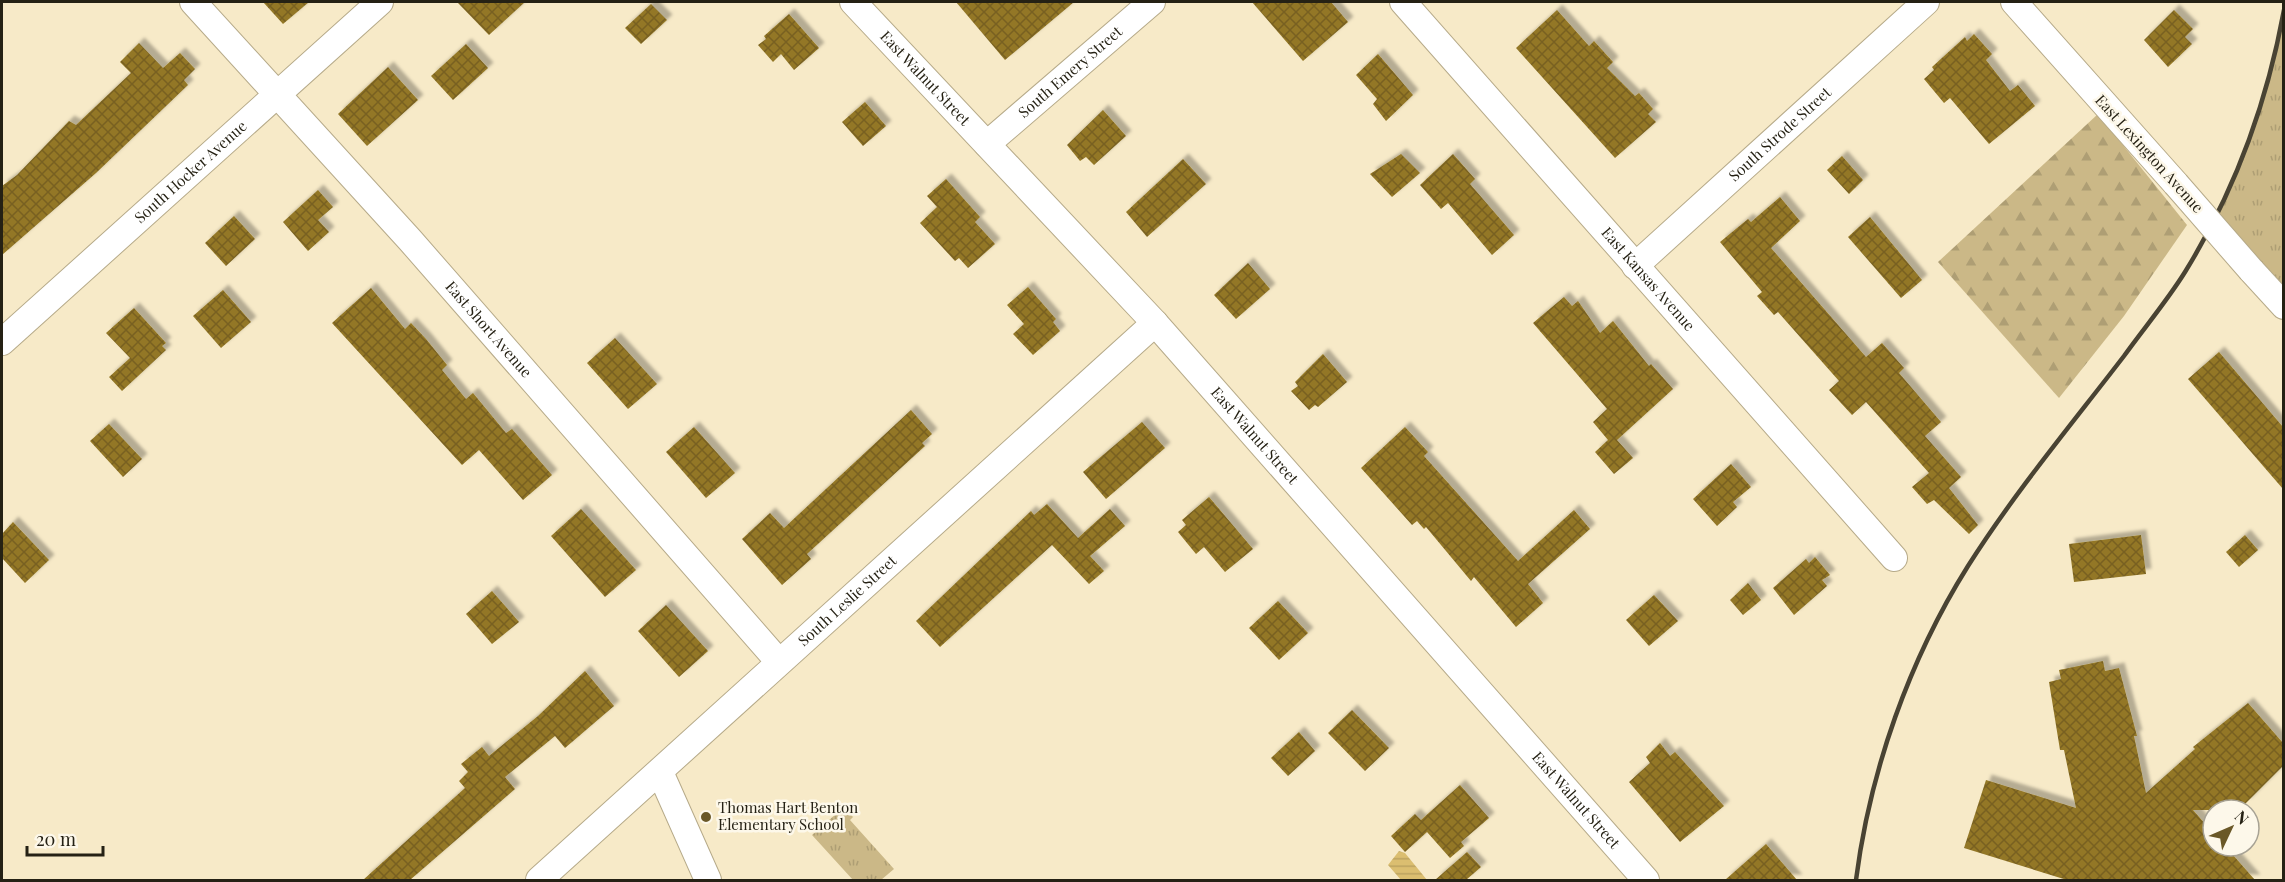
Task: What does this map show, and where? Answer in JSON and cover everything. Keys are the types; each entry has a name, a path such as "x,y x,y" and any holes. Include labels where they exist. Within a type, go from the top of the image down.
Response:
{"street":[{"name":"East Short Avenue","path":"193,2 410,240 779,662"},
{"name":"South Hocker Avenue","path":"2,342 380,2"},
{"name":"East Walnut Street","path":"853,2 1155,323 1646,880"},
{"name":"South Emery Street","path":"987,144 1152,2"},
{"name":"East Kansas Avenue","path":"1403,2 1894,558"},
{"name":"South Strode Street","path":"1635,266 1926,2"},
{"name":"East Lexington Avenue","path":"2014,2 2283,306"},
{"name":"South Leslie Street","path":"539,880 1155,323"},
{"path":"660,772 708,880"}],"green space":[{"path":"2283,10 2283,306 2213,226 2236,173 2264,93"},
{"path":"2098,114 2187,225 2124,316 2059,398 1938,262"},
{"path":"844,807 853,817 850,820 894,869 881,880 853,880 812,835"}],"shaded area":[{"path":"1399,851 1405,853 1427,880 1401,880 1388,865"}],"building":[{"path":"263,2 309,2 283,24"},
{"path":"457,2 525,2 489,35"},
{"path":"956,2 1074,2 1005,60"},
{"path":"1252,2 1331,2 1348,22 1303,61"},
{"path":"651,4 667,20 641,44 625,28"},
{"path":"1557,10 1589,46 1594,41 1613,62 1607,68 1635,96 1639,93 1653,109 1648,114 1656,122 1615,158 1516,48"},
{"path":"2174,10 2193,29 2185,37 2192,44 2168,67 2144,40"},
{"path":"789,14 819,48 794,70 781,54 773,62 758,45 766,39 764,36"},
{"path":"1974,34 1992,54 1986,60 2010,91 2018,85 2035,106 1989,144 1950,98 1944,103 1924,79 1934,70 1932,67 1965,37 1967,41"},
{"path":"139,43 163,68 180,53 195,69 184,80 188,85 96,173 2,255 2,186 17,175 69,121 76,125 131,73 120,62"},
{"path":"466,44 488,68 453,100 431,76"},
{"path":"1378,54 1413,95 1386,121 1373,104 1377,99 1356,75"},
{"path":"388,67 418,100 367,146 338,114"},
{"path":"865,102 886,126 863,146 842,122"},
{"path":"1103,110 1126,136 1094,165 1086,157 1080,161 1067,145"},
{"path":"1401,154 1420,173 1392,197 1370,174"},
{"path":"1453,154 1475,179 1470,184 1514,235 1492,255 1448,203 1441,209 1420,185"},
{"path":"1842,156 1863,180 1849,194 1827,170"},
{"path":"1183,159 1206,184 1147,237 1126,212"},
{"path":"946,179 980,217 975,222 995,244 968,268 959,258 955,261 920,223 937,207 927,196"},
{"path":"318,190 333,207 318,220 329,232 308,251 283,222"},
{"path":"1780,197 1800,221 1771,248 1866,357 1882,343 1904,368 1899,373 1941,422 1925,436 1961,477 1949,488 1978,525 1969,534 1934,500 1927,504 1912,487 1929,473 1866,402 1852,415 1829,390 1839,381 1778,312 1774,315 1757,296 1762,292 1720,242 1748,219 1751,222"},
{"path":"234,216 255,239 226,266 205,243"},
{"path":"1870,217 1922,280 1901,298 1848,237"},
{"path":"1248,263 1270,289 1236,319 1214,295"},
{"path":"1028,287 1056,319 1053,322 1060,331 1033,355 1013,334 1024,324 1007,305"},
{"path":"371,288 405,329 411,323 426,339 447,365 442,370 466,399 473,393 506,433 512,429 552,475 523,500 479,450 462,465 332,323"},
{"path":"223,290 251,322 221,348 193,316"},
{"path":"1564,297 1572,306 1578,301 1600,333 1613,321 1649,366 1651,364 1673,389 1617,440 1633,458 1614,474 1595,452 1608,440 1593,422 1607,409 1533,323"},
{"path":"134,308 166,343 162,346 166,350 122,391 109,377 130,358 106,333"},
{"path":"615,338 657,384 628,409 587,363"},
{"path":"2219,352 2283,427 2283,489 2188,379"},
{"path":"1323,354 1347,382 1318,407 1315,405 1309,410 1291,391 1298,386 1295,382"},
{"path":"911,410 932,434 922,443 925,446 807,554 811,559 782,585 742,539 770,513 784,528"},
{"path":"1142,422 1165,448 1106,499 1083,472"},
{"path":"109,424 142,459 123,477 90,441"},
{"path":"694,427 735,473 706,498 666,452"},
{"path":"1405,427 1428,452 1424,456 1518,561 1574,510 1590,529 1528,584 1543,603 1516,627 1474,577 1471,581 1426,527 1424,529 1417,521 1412,525 1361,468"},
{"path":"1731,464 1751,487 1733,502 1737,507 1717,526 1693,499"},
{"path":"1209,497 1253,549 1225,572 1204,547 1196,554 1178,532 1186,525 1182,520"},
{"path":"1047,504 1078,538 1110,509 1125,526 1090,556 1104,571 1089,584 1052,545 940,647 916,621 1031,511 1034,515"},
{"path":"581,509 636,570 605,597 551,536"},
{"path":"13,522 49,560 25,583 2,558 2,534"},
{"path":"2141,535 2146,574 2074,582 2069,544"},
{"path":"2245,535 2258,550 2239,567 2226,552"},
{"path":"1815,557 1830,575 1822,580 1827,586 1794,615 1773,588 1806,559 1809,563"},
{"path":"1748,583 1761,600 1743,615 1730,600"},
{"path":"492,591 519,622 492,644 466,614"},
{"path":"1654,595 1678,621 1649,646 1626,620"},
{"path":"1278,601 1308,633 1279,660 1249,628"},
{"path":"666,605 708,651 679,677 638,631"},
{"path":"2103,661 2105,671 2119,668 2137,736 2134,736 2146,793 2195,749 2193,747 2248,703 2283,743 2283,766 2251,798 2201,798 2201,810 2193,810 2201,819 2201,858 2236,858 2255,880 2067,880 1964,848 1986,780 2076,808 2064,750 2060,750 2049,682 2061,679 2059,670"},
{"path":"585,671 614,706 565,748 555,736 505,777 515,789 410,880 363,880 465,788 459,781 468,772 461,764 482,747 489,756 538,716"},
{"path":"1352,710 1389,748 1365,771 1328,733"},
{"path":"1299,732 1315,751 1288,776 1271,758"},
{"path":"1660,743 1670,756 1675,752 1724,806 1680,842 1629,782 1650,763 1646,757"},
{"path":"1460,785 1489,818 1461,842 1464,846 1450,858 1427,832 1405,852 1391,836 1415,814 1421,820"},
{"path":"1766,844 1797,880 1725,880"},
{"path":"1467,852 1481,867 1466,880 1435,880"}],"railway":[{"path":"1856,880 1862,839 1882,758 1910,678 1928,639 1947,602 1986,539 2024,485 2163,304 2203,241 2247,146 2268,79 2284,10"}],"place":[{"name":"Thomas Hart Benton Elementary School","path":"706,817"}]}
